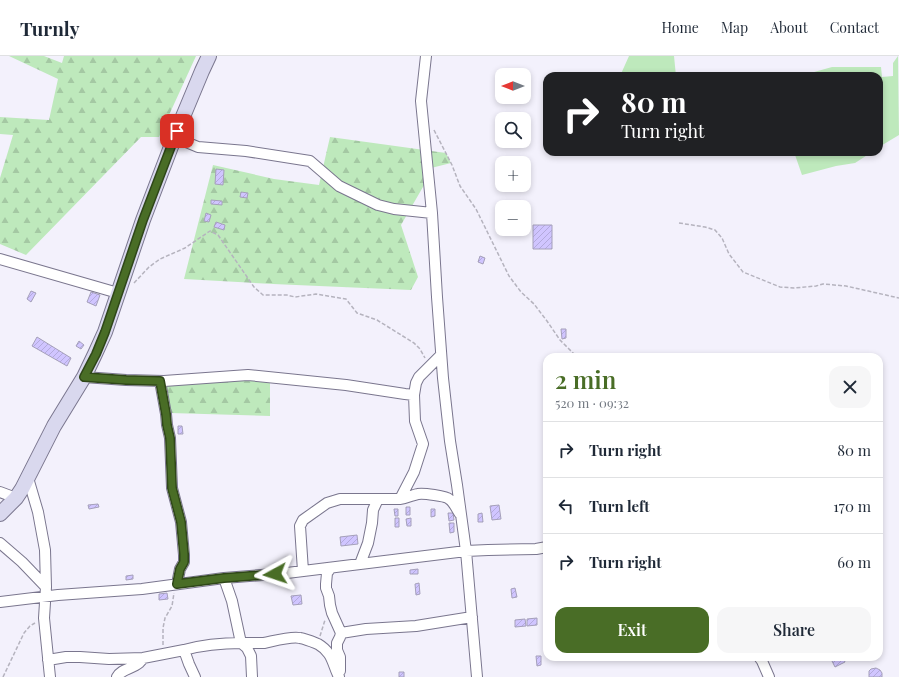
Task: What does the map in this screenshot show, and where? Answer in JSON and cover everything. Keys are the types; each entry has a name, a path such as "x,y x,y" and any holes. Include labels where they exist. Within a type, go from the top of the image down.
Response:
{"street":[{"path":"0,514 16,498 22,489 54,426 84,377 96,354 174,137 209,56"},
{"path":"426,56 421,101 432,213 441,355 450,441 466,552 477,677"},
{"path":"174,137 198,147 246,151 310,161 339,186 378,205 394,209 432,213"},
{"path":"0,259 118,293"},
{"path":"400,499 414,472 423,444 415,421 414,394 416,383 419,377 441,355"},
{"path":"84,377 160,381 248,375 346,385 414,394"},
{"path":"160,381 170,438 172,488 181,522 184,554 184,562 180,569 177,584"},
{"path":"28,478 38,512 45,550 46,591 44,618 49,676"},
{"path":"0,492 16,498"},
{"path":"303,571 300,526 303,520 327,503 340,498 378,500 400,499 417,494 447,497 452,501 462,517"},
{"path":"360,564 368,543 373,510 378,500"},
{"path":"0,544 22,562 46,591"},
{"path":"0,602 46,591 142,589 224,578 331,568 466,552 543,548"},
{"path":"331,568 328,570 326,588 330,596 330,605 334,620 341,633 337,643 337,650 340,657 339,677"},
{"path":"224,578 232,601 241,643 249,652 252,663 252,677"},
{"path":"341,633 366,629 416,626 472,617"},
{"path":"48,660 80,656 109,659 143,658 209,645 264,643 299,637 317,644 330,655 339,677"},
{"path":"184,650 195,677"},
{"path":"117,677 117,675 124,670 138,664 143,658"},
{"path":"762,661 769,677"}],"path":[{"path":"434,130 452,164 460,186 476,209 509,276 521,292 534,304 560,340 573,353"},
{"path":"679,223 715,230 722,238 729,254 743,272 780,287 794,288 823,284 838,285 899,298"},
{"path":"134,283 149,267 160,259 185,248 210,232 218,235 254,287 263,295 287,295 295,297 316,294 346,299 356,313 376,320 414,343 430,366"},
{"path":"162,654 165,618 172,606 173,596 177,584"},
{"path":"317,644 330,605"},
{"path":"3,677 24,633 30,626 44,618"}],"green space":[{"path":"9,56 44,56 62,63 64,56 196,56 159,137 141,137 26,255 0,244 0,178 13,135 0,134 0,117 49,120 58,79"},
{"path":"629,56 674,56 676,72 622,72"},
{"path":"898,56 899,135 883,145 883,77 893,76 893,63"},
{"path":"832,67 881,67 882,72 814,72"},
{"path":"330,137 446,153 451,163 427,169 427,180 401,225 418,277 411,290 184,279 213,165 274,179 319,185"},
{"path":"795,156 866,156 855,163 836,166 802,175"},
{"path":"270,378 270,416 170,413 164,381"}],"building":[{"path":"216,169 224,170 223,185 215,184"},
{"path":"241,192 248,193 247,198 240,197"},
{"path":"211,200 222,201 222,205 211,204"},
{"path":"206,213 211,215 209,222 204,221"},
{"path":"216,222 225,225 224,230 214,227"},
{"path":"533,225 552,225 552,249 533,249"},
{"path":"480,256 485,258 483,264 478,262"},
{"path":"31,291 36,293 31,302 27,299"},
{"path":"91,292 100,295 96,306 87,302"},
{"path":"561,329 566,329 566,338 562,339"},
{"path":"37,337 71,358 67,366 32,346"},
{"path":"79,341 84,345 81,349 76,346"},
{"path":"178,426 182,426 183,434 178,434"},
{"path":"98,504 99,507 89,509 88,505"},
{"path":"499,505 501,519 492,520 490,506"},
{"path":"406,507 410,507 410,515 406,515"},
{"path":"394,509 398,509 398,516 395,516"},
{"path":"431,509 435,509 435,516 431,517"},
{"path":"448,513 453,513 454,520 449,521"},
{"path":"482,513 483,522 478,522 478,514"},
{"path":"395,518 399,518 399,527 395,527"},
{"path":"411,518 411,526 407,526 406,519"},
{"path":"449,523 454,523 454,532 450,533"},
{"path":"357,535 358,544 341,546 340,537"},
{"path":"418,569 418,574 410,574 410,570"},
{"path":"133,575 133,579 126,580 126,576"},
{"path":"419,583 420,594 416,595 415,584"},
{"path":"515,588 517,597 512,598 511,589"},
{"path":"167,593 168,599 159,600 159,594"},
{"path":"301,595 302,604 293,605 291,596"},
{"path":"537,618 537,625 527,626 527,619"},
{"path":"525,619 526,626 515,627 515,620"},
{"path":"536,656 541,656 541,665 537,666"},
{"path":"832,661 845,661 845,662 835,667"},
{"path":"876,668 882,673 882,677 869,677 869,671"},
{"path":"399,672 404,672 404,677 399,677"}],"route":[{"path":"177,131 143,220 105,332 84,377 160,381 170,438 172,488 181,522 184,554 184,562 178,575 177,584 275,574"}]}
